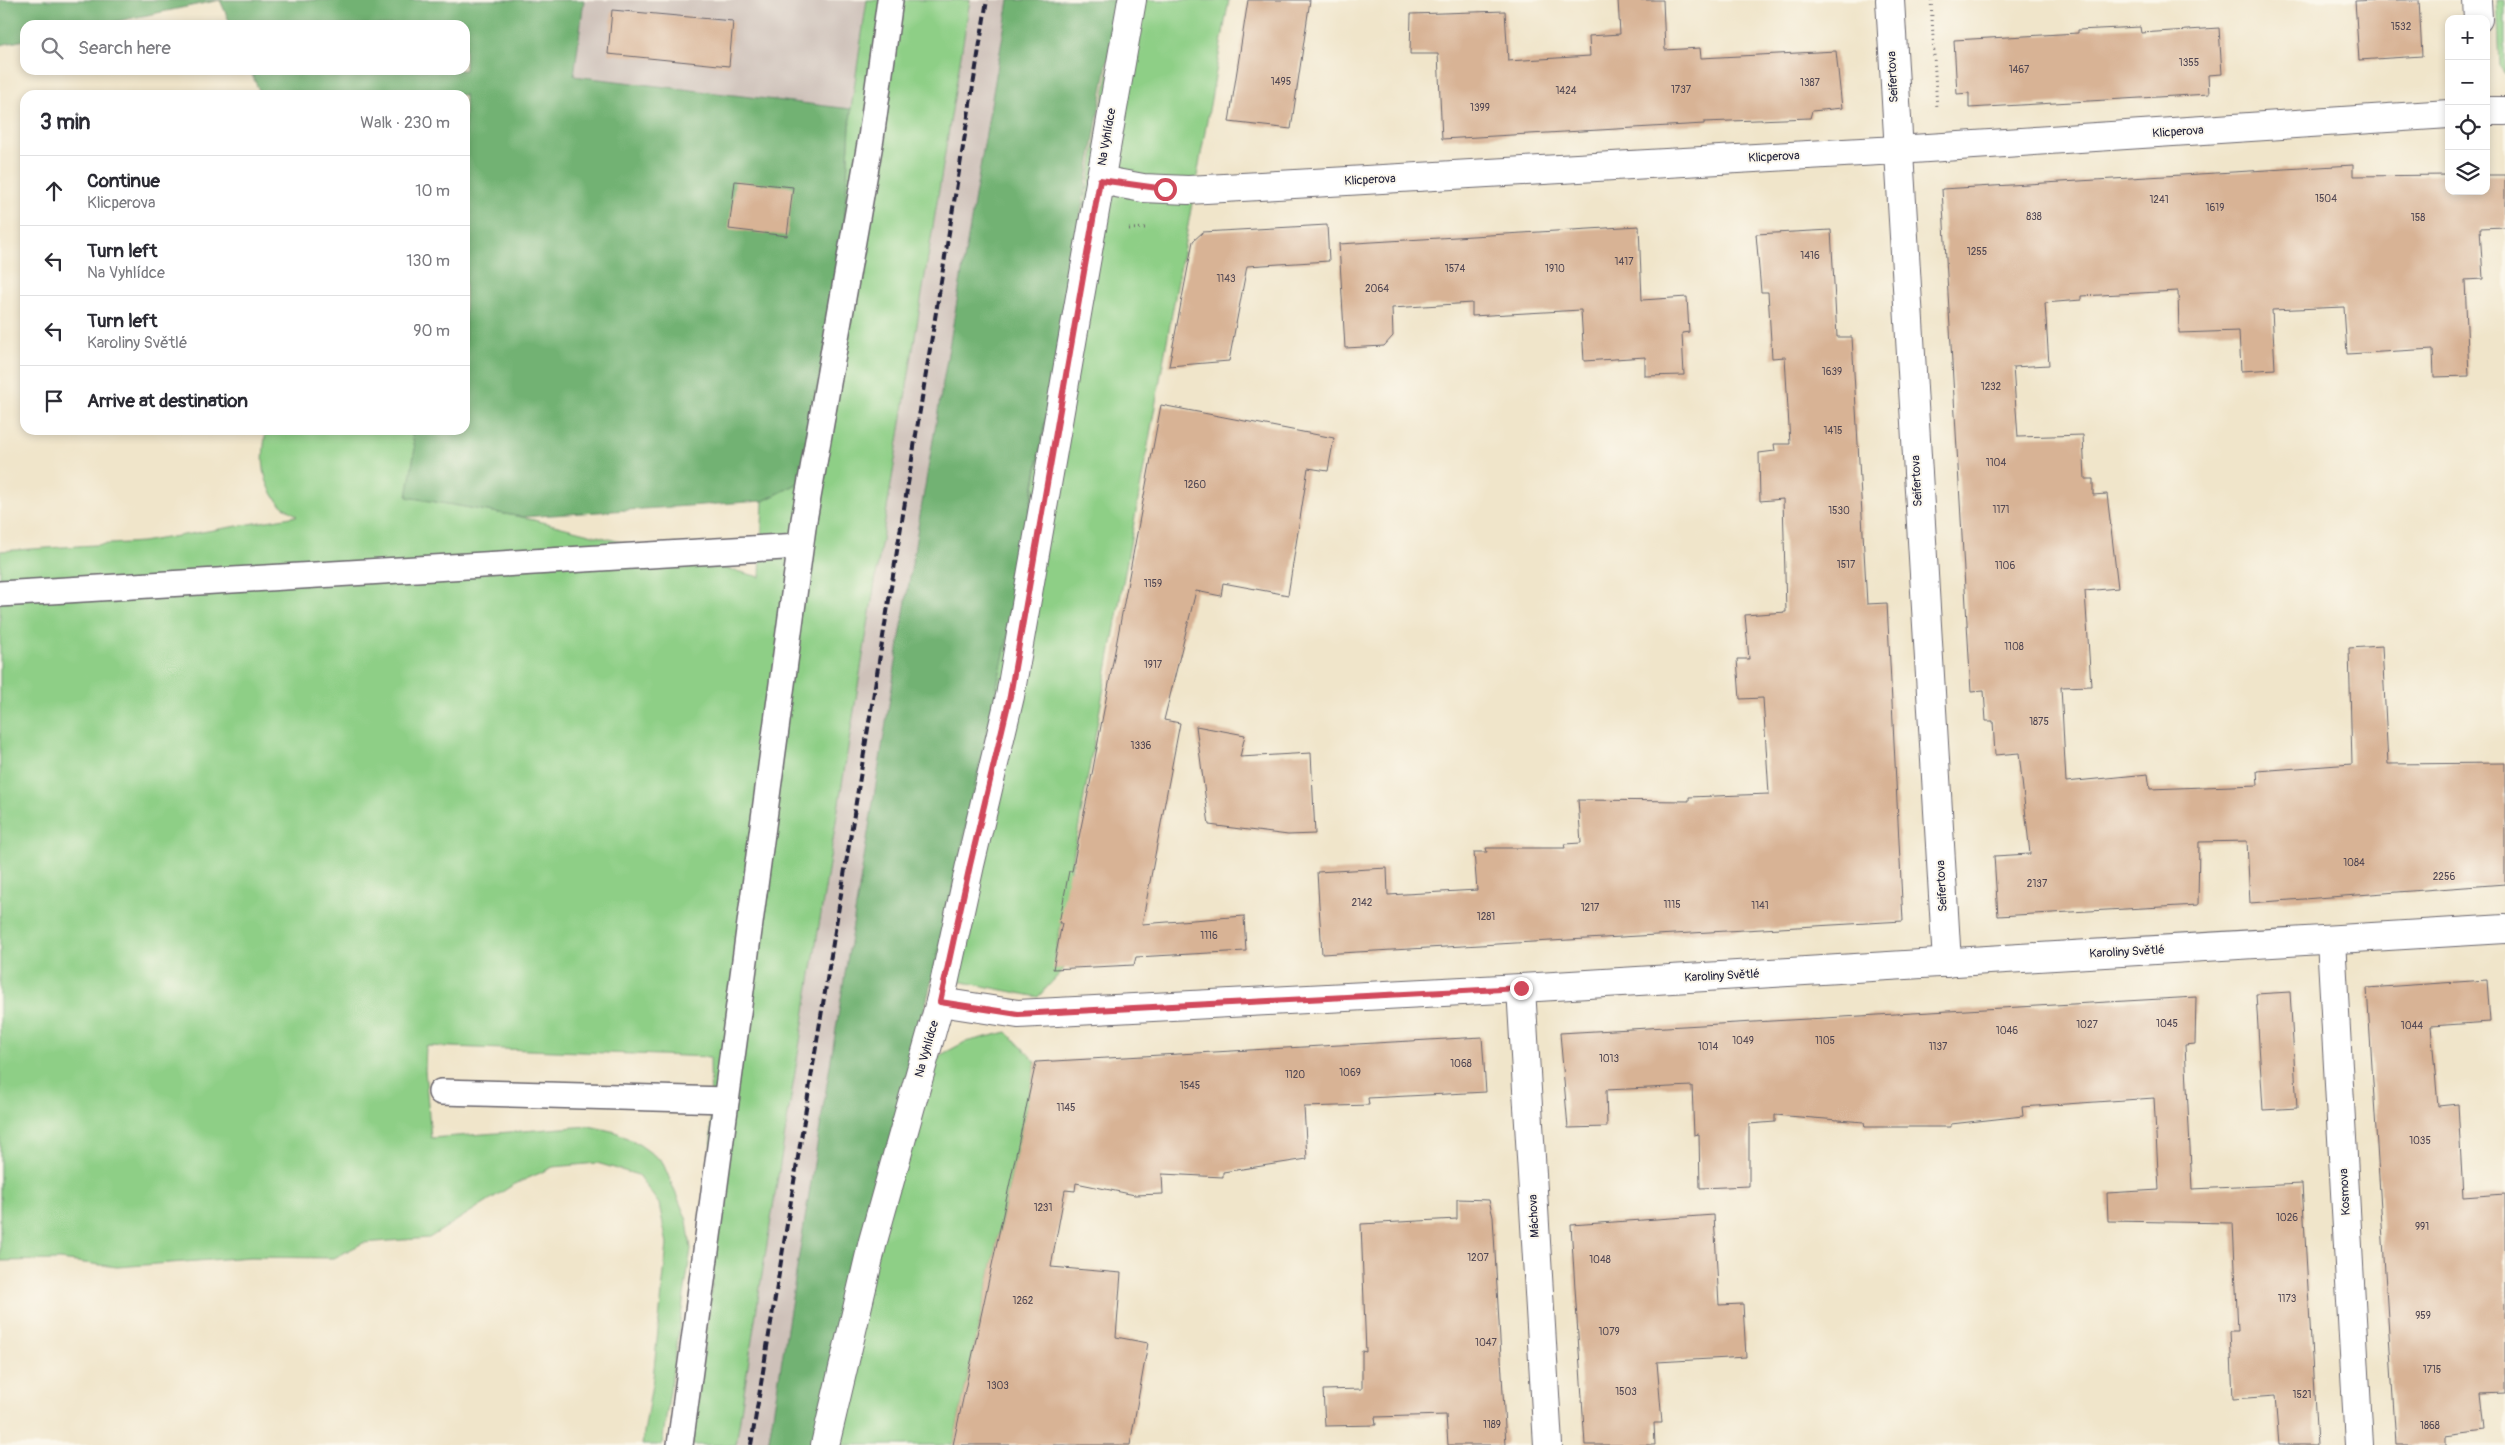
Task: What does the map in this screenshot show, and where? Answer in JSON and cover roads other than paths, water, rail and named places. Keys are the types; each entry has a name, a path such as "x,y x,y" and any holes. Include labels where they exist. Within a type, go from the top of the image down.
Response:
{"street":[{"name":"Na Vyhlídce","path":"825,1445 873,1241 940,1002 1010,696 1132,0"},
{"name":"Seifertova","path":"1890,0 1897,150 1947,962"},
{"path":"2477,0 2478,15"},
{"path":"2490,112 2505,111"},
{"name":"Klicperova","path":"1100,180 1143,188 1188,190 1897,150 2445,114"},
{"name":"Karoliny Světlé","path":"940,1002 1018,1014 1521,988 2505,929"},
{"name":"Kosmova","path":"2331,940 2359,1445"},
{"name":"Máchova","path":"1521,988 1548,1445"}],"lane":[{"path":"680,1445 800,546 871,138 890,0"},
{"path":"0,594 800,546"},
{"path":"442,1092 726,1100"}],"railway":[{"path":"751,1445 987,0"}]}
